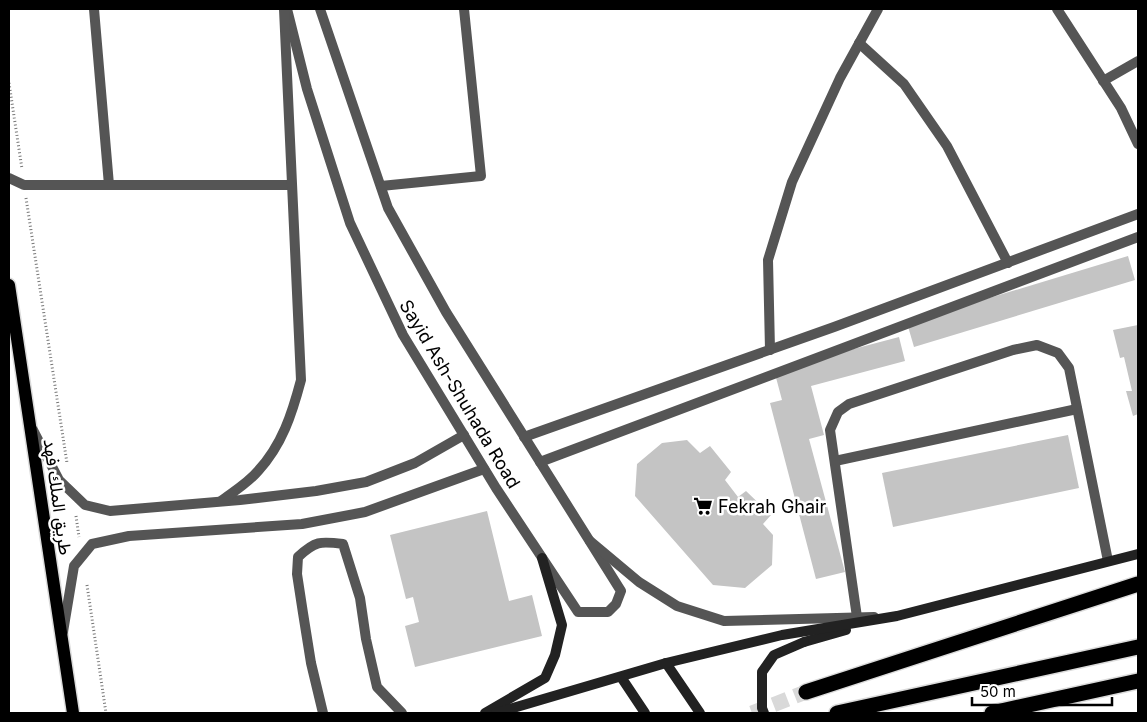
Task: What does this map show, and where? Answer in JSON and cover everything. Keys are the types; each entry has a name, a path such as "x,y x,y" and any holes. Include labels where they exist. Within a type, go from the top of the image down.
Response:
{"highway":[{"path":"806,692 1138,584"},
{"path":"837,713 1138,647"},
{"path":"992,713 1138,681"}],"main road":[{"name":"طريق الملك فهد","path":"9,285 73,713"},
{"path":"764,713 762,708 762,672 774,655 804,642 1138,554"},
{"path":"485,713 545,678 556,656 562,625 542,558"},
{"path":"496,713 666,663 782,635 897,616"},
{"path":"666,663 700,713"},
{"path":"621,677 645,713"},
{"path":"69,689 78,713"}],"street":[{"path":"94,9 110,185"},
{"path":"222,501 257,473 276,448 290,418 301,380 291,185 285,9"},
{"name":"Sayid Ash-Shuhada Road","path":"285,9 307,89 350,223 403,335 484,469 578,612 608,612 616,604 620,591 446,312 388,208 320,9"},
{"path":"381,186 481,176 464,9"},
{"path":"770,350 768,260 792,182 840,78 878,9"},
{"path":"1057,9 1121,108 1138,144"},
{"path":"859,42 904,84 947,146 1008,263"},
{"path":"1103,80 1138,61"},
{"path":"9,178 24,185 291,185"},
{"path":"524,437 770,350 1138,214"},
{"path":"540,462 1138,237"},
{"path":"857,617 830,430 838,412 849,404 1037,345 1058,353 1069,368 1108,562"},
{"path":"835,461 1077,409"},
{"path":"29,422 59,480 85,505 110,511 316,491 366,482 415,463 464,435"},
{"path":"62,641 74,566 92,544 129,536 302,524 365,512 484,469"},
{"path":"323,713 311,664 297,574 298,557 310,546 325,541 343,544 360,598 376,687 402,713"},
{"path":"590,542 639,582 676,606 724,621 897,616"}],"path":[{"path":"9,83 106,713"}],"building":[{"path":"1128,256 1135,280 914,347 907,323"},
{"path":"1138,325 1138,414 1133,416 1126,391 1132,391 1124,357 1120,358 1113,330"},
{"path":"899,337 905,361 811,386 824,435 809,439 845,572 816,579 770,403 782,400 774,370"},
{"path":"1068,435 1079,488 893,527 882,473"},
{"name":"Fekrah Ghair","path":"687,440 700,453 710,446 731,472 725,480 738,497 746,491 771,515 763,524 773,535 772,565 745,588 713,585 635,496 637,464 662,443"},
{"path":"487,511 509,601 532,595 542,636 415,667 405,626 419,622 413,597 406,599 390,535"}],"tunnel":[{"path":"752,713 806,692"}],"place":[{"name":"Fekrah Ghair","path":"703,506"}]}
